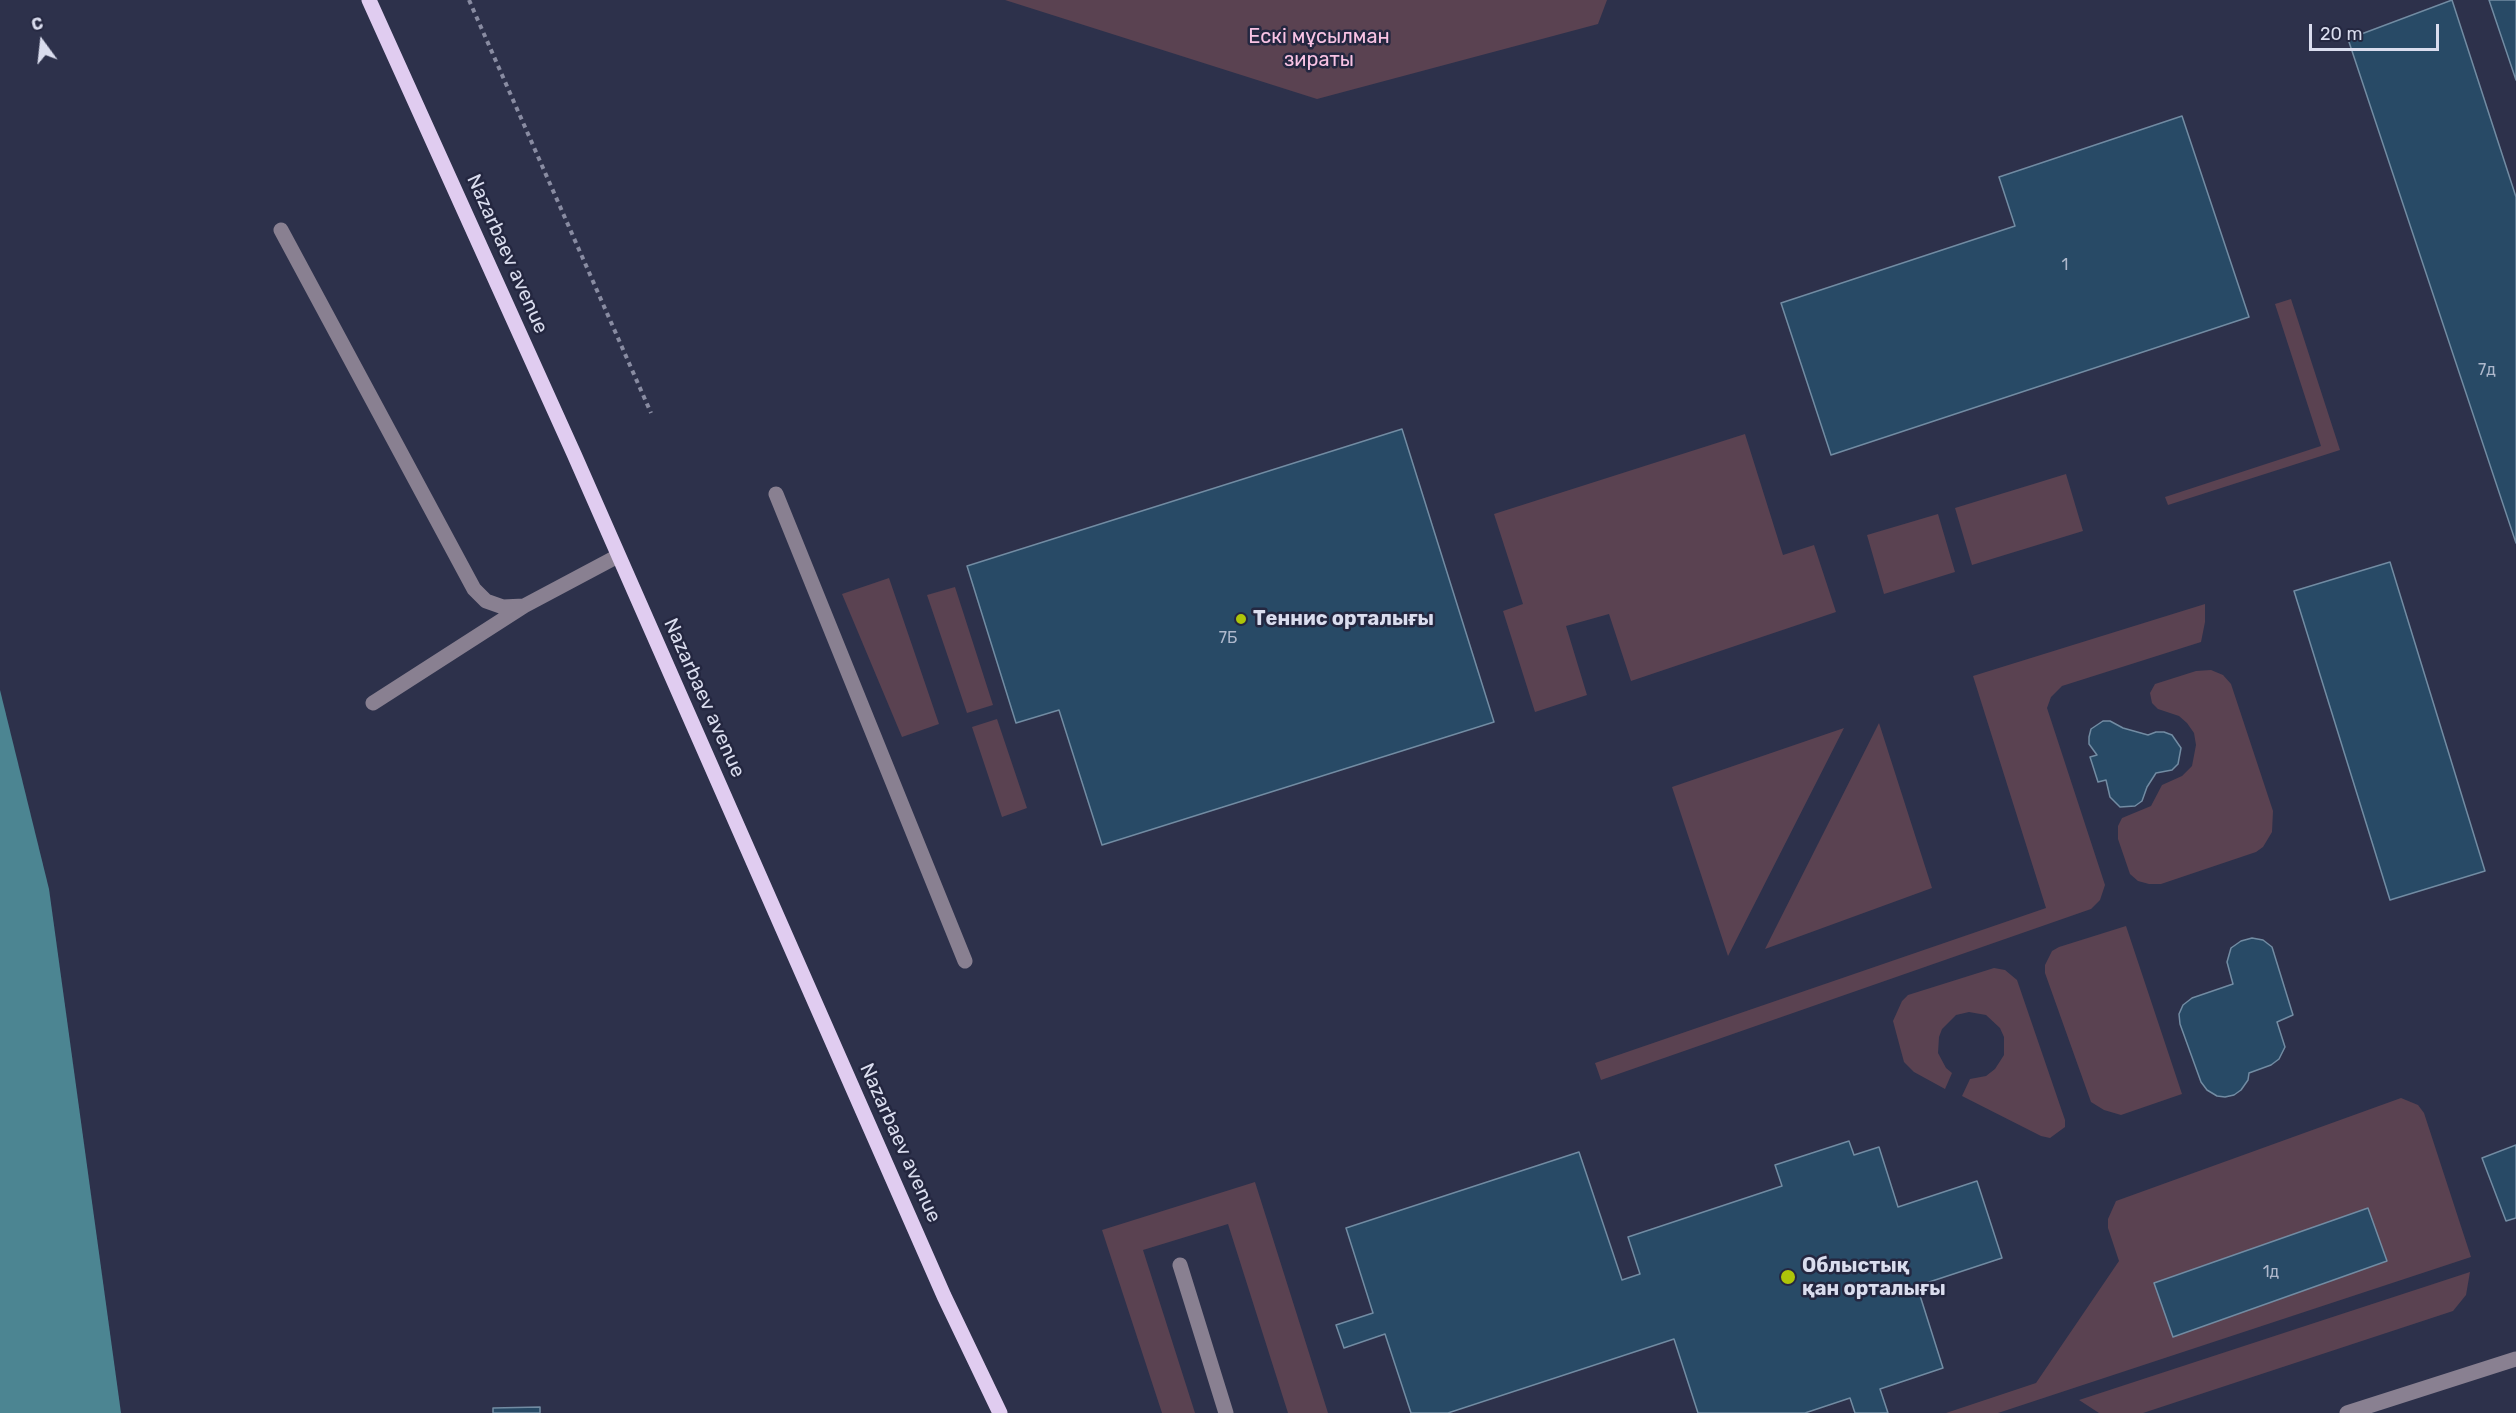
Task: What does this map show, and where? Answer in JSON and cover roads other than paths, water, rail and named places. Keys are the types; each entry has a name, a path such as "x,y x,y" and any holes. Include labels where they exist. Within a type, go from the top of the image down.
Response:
{"main road":[{"name":"Nazarbaev avenue","path":"369,0 569,443 944,1296 1000,1413"}],"street":[{"path":"281,230 474,590 486,600 503,607 524,606"},
{"path":"776,494 965,961"},
{"path":"373,703 524,606 618,556"},
{"path":"1180,1265 1226,1413"},
{"path":"2348,1413 2516,1359"}],"place":[{"name":"Теннис орталығы","path":"1241,619"},
{"name":"Облыстық қан орталығы","path":"1788,1277"}],"park label":[{"name":"Ескі мұсылман зираты","path":"1319,48"}]}
